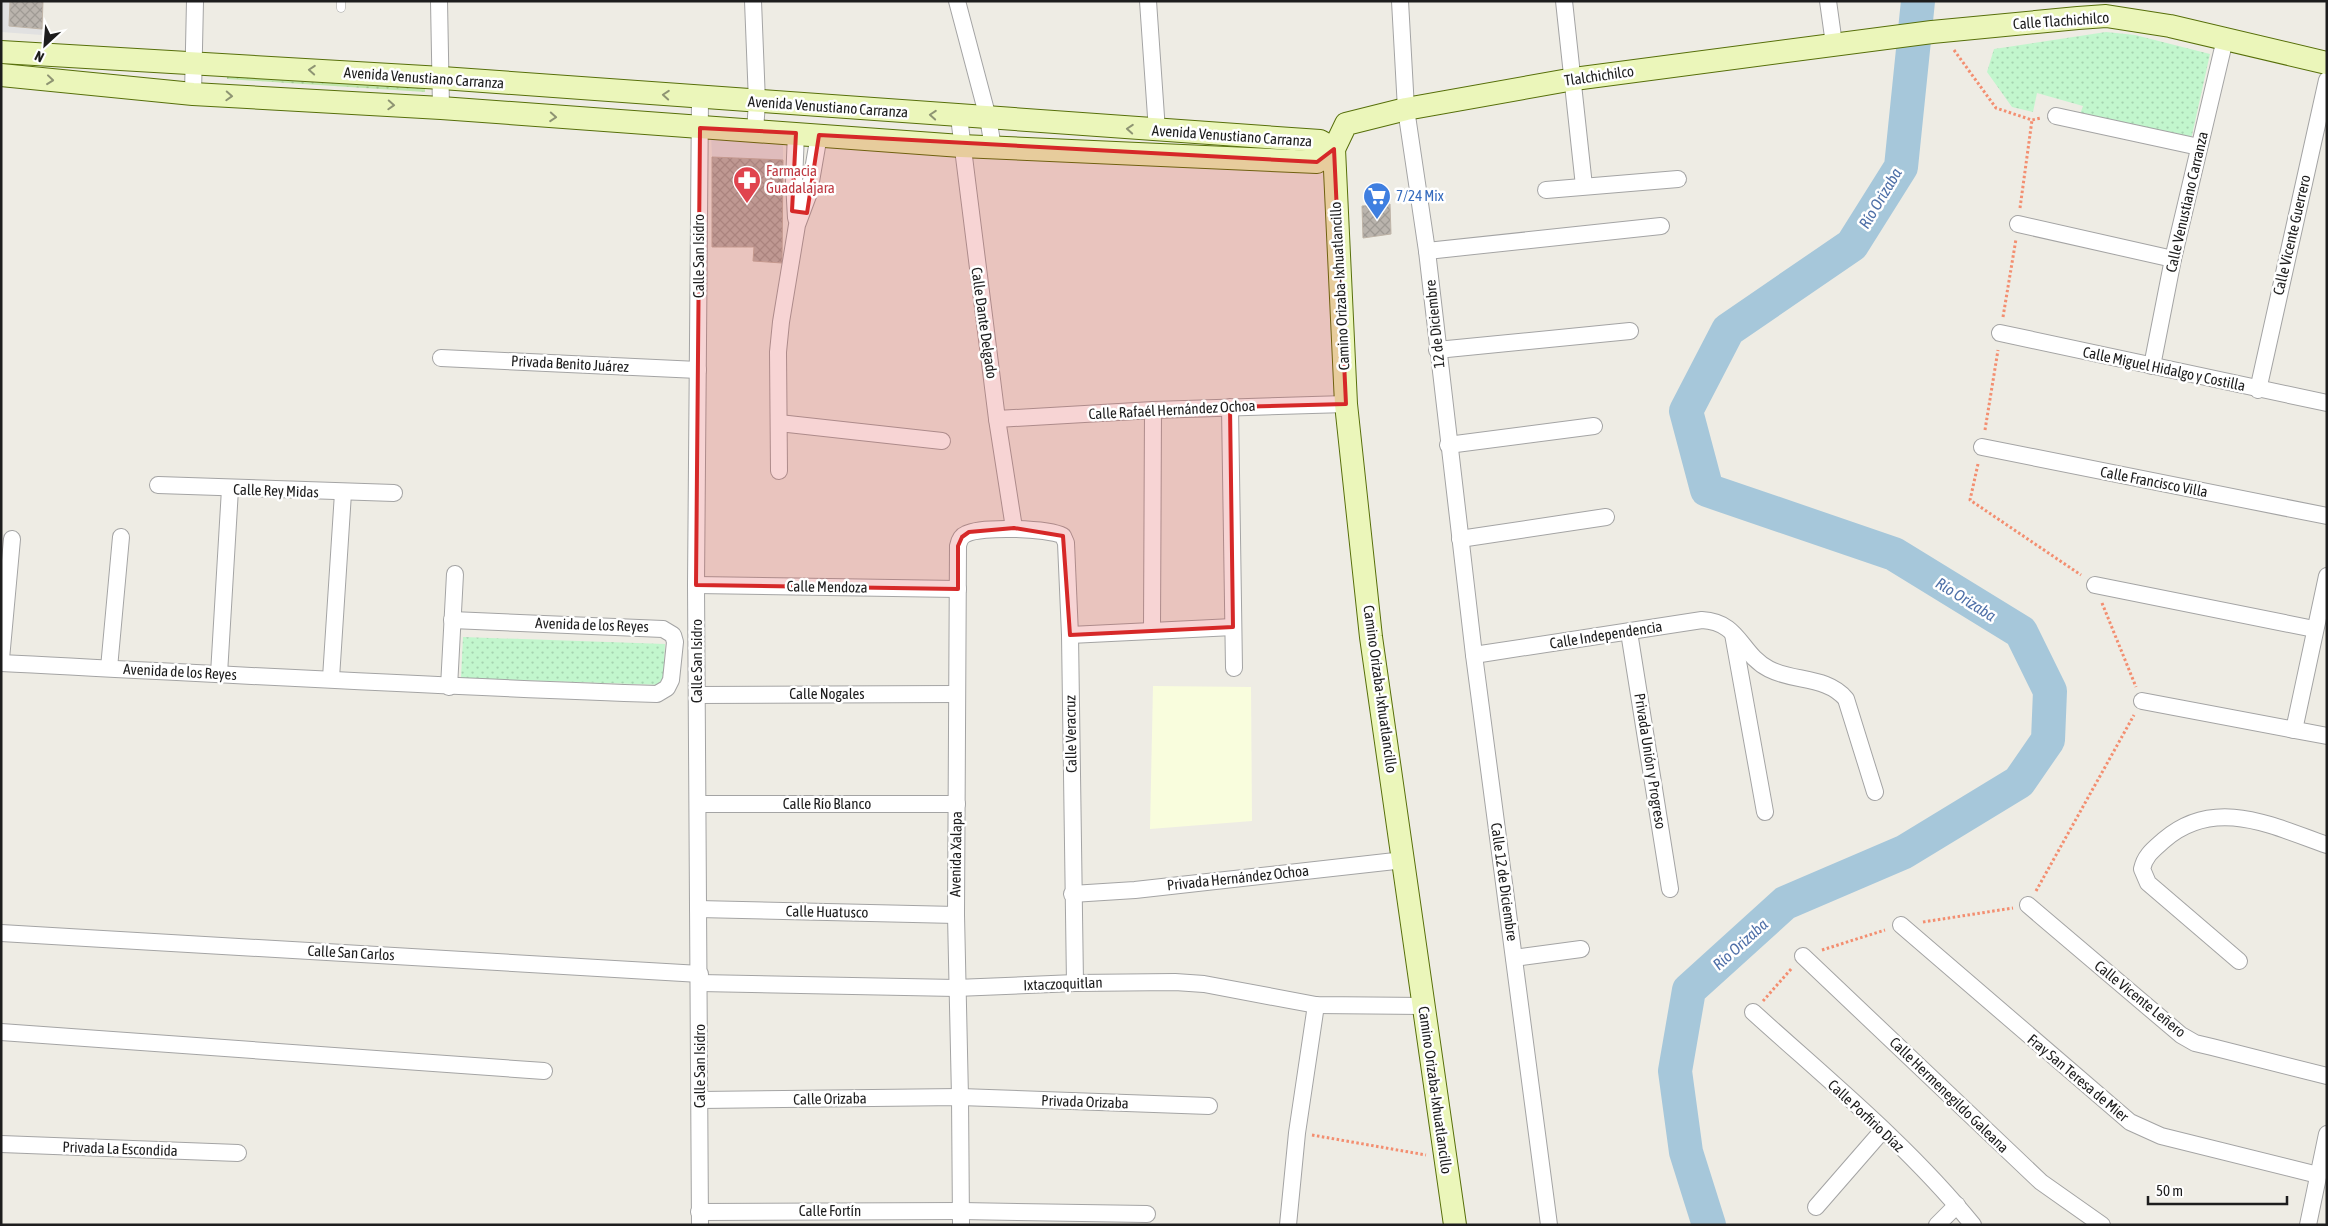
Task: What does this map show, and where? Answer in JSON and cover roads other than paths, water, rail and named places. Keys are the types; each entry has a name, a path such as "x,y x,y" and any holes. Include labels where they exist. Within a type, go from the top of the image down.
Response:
{"street":[{"path":"193,94 195,1"},
{"path":"439,1 442,78 441,108"},
{"path":"753,1 757,102 755,131"},
{"path":"957,1 988,118 992,147"},
{"path":"1148,1 1158,131"},
{"name":"12 de Diciembre","path":"1400,1 1406,109 1427,251 1460,539"},
{"path":"1564,1 1574,79 1584,186"},
{"path":"1828,1 1834,44"},
{"name":"Calle Tlachichilco","path":"1881,38 2106,16 2170,26 2327,63"},
{"name":"Tlalchichilco","path":"1334,149 1346,124 1406,109 1574,79 1881,38"},
{"name":"Calle Venustiano Carranza","path":"2152,366 2199,147 2225,39"},
{"name":"Avenida Venustiano Carranza","path":"1,52 442,78 959,117 1320,141 1334,149 1317,162 961,146 441,108 193,94 1,75"},
{"name":"Calle Vicente Guerrero","path":"2258,390 2327,80"},
{"name":"Calle San Isidro","path":"700,98 696,585 700,978 700,1218"},
{"path":"2056,116 2199,147"},
{"name":"Calle Dante Delgado","path":"959,117 961,146 997,419 1014,528"},
{"path":"796,133 794,182 797,225"},
{"path":"779,471 778,352 781,322 797,225 808,193 819,135"},
{"name":"Camino Orizaba-Ixhuatlancillo","path":"1334,149 1346,404 1371,637 1455,1225"},
{"path":"1546,190 1678,178"},
{"path":"2018,224 2174,259"},
{"path":"1427,251 1661,226"},
{"path":"1437,350 1630,331"},
{"name":"Calle Miguel Hidalgo y Costilla","path":"2000,333 2327,404"},
{"name":"Privada Benito Juárez","path":"441,358 698,370"},
{"name":"Calle Rafaél Hernández Ochoa","path":"997,419 1153,410 1346,404"},
{"path":"1230,407 1234,668"},
{"path":"1152,630 1153,410"},
{"path":"779,423 942,441"},
{"path":"1448,445 1594,426"},
{"name":"Calle Francisco Villa","path":"1982,447 2327,516"},
{"name":"Calle Rey Midas","path":"158,486 343,493 394,493"},
{"path":"219,674 230,489"},
{"path":"331,678 343,493"},
{"path":"1460,539 1606,517"},
{"name":"Avenida Xalapa","path":"961,1218 960,1097 956,988 958,546 964,534 1014,528"},
{"name":"Calle Veracruz","path":"1014,528 1056,533 1064,538 1070,635 1072,894 1075,983"},
{"path":"109,668 121,537"},
{"path":"1,661 12,539"},
{"name":"Calle 12 de Diciembre","path":"1460,539 1549,1225"},
{"path":"449,687 455,574"},
{"path":"2294,730 2314,629 2327,576"},
{"name":"Calle Mendoza","path":"696,585 958,589"},
{"path":"2095,585 2314,629"},
{"name":"Avenida de los Reyes","path":"1,661 219,674 331,678 449,687 657,694 667,688 670,680 675,642 669,631 657,627 452,620"},
{"name":"Calle Independencia","path":"1474,655 1702,620 1715,621 1726,625 1755,659 1767,668 1781,674 1831,686 1840,691 1846,699 1875,792"},
{"path":"1070,635 1233,627"},
{"name":"Privada Unión y Progreso","path":"1629,632 1670,889"},
{"path":"1733,634 1764,812"},
{"name":"Calle Nogales","path":"697,695 957,694"},
{"path":"2142,701 2327,736"},
{"name":"Calle Río Blanco","path":"698,804 957,804"},
{"path":"2239,961 2148,883 2142,869 2147,855 2174,832 2194,821 2219,816 2249,819 2327,845"},
{"name":"Privada Hernández Ochoa","path":"1072,894 1135,890 1404,860"},
{"name":"Calle Vicente Leñero","path":"2028,905 2181,1035 2212,1047 2327,1076"},
{"name":"Calle Huatusco","path":"698,908 956,915"},
{"name":"Fray San Teresa de Mier","path":"1901,925 2130,1122 2161,1136 2318,1175"},
{"name":"Calle San Carlos","path":"1,933 700,978"},
{"path":"1514,958 1581,949"},
{"name":"Calle Hermenegildo Galeana","path":"1803,956 2041,1182 2102,1225"},
{"name":"Ixtaczoquitlan","path":"700,978 956,988 1075,983 1204,984 1316,1005 1424,1006"},
{"path":"1288,1225 1297,1133 1316,1005"},
{"name":"Calle Porfirio Díaz","path":"1753,1012 1882,1130 1957,1205 1973,1225"},
{"path":"1,1032 544,1071"},
{"name":"Calle Orizaba","path":"700,1100 960,1097"},
{"name":"Privada Orizaba","path":"960,1097 1209,1106"},
{"path":"1816,1207 1882,1130"},
{"path":"2308,1225 2327,1134"},
{"name":"Privada La Escondida","path":"1,1144 238,1153"},
{"path":"1937,1225 1957,1205"},
{"name":"Calle Fortín","path":"700,1218 961,1218 1147,1214"}],"waterway":[{"name":"Río Orizaba","path":"1709,1225 1686,1152 1675,1071 1689,990 1785,903 1904,852 2019,782 2048,740 2050,691 2021,632 1894,554 1707,490 1686,411 1728,330 1852,245 1901,167 1918,1"}],"place":[{"name":"Farmacia Guadalajara","path":"747,204"},
{"name":"7/24 Mix","path":"1377,220"}]}
